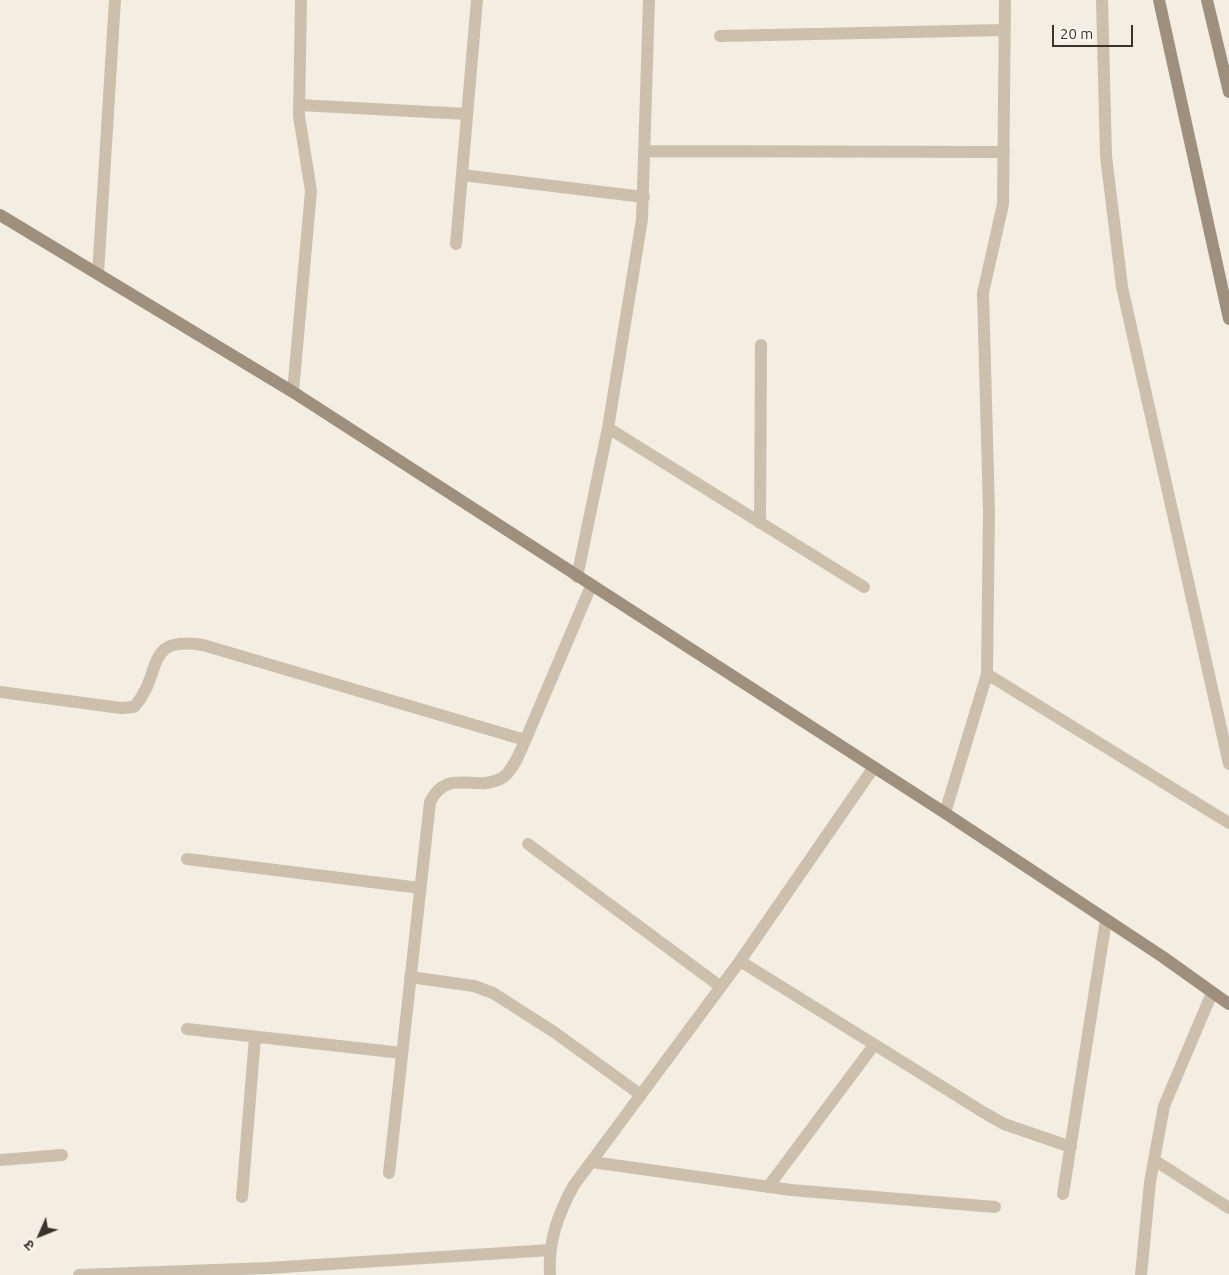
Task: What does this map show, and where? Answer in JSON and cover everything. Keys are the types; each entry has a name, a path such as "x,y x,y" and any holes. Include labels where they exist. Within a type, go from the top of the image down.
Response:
{"main road":[{"path":"1159,0 1229,319"},
{"path":"1208,0 1229,92"},
{"path":"0,215 293,392 945,813 1229,1004"}],"street":[{"path":"98,274 115,0"},
{"path":"293,392 311,192 300,132 301,0"},
{"path":"456,244 477,0"},
{"path":"577,577 608,428 642,220 649,0"},
{"path":"945,813 987,674 989,511 982,293 989,257 1001,214 1004,152 1005,0"},
{"path":"1102,0 1106,156 1122,287 1229,764"},
{"path":"720,36 1004,30"},
{"path":"299,105 467,114"},
{"path":"645,151 1004,152"},
{"path":"462,175 644,197"},
{"path":"760,523 761,345"},
{"path":"608,428 864,587"},
{"path":"389,1173 430,802 436,789 446,784 487,782 502,778 510,770 525,740 591,586"},
{"path":"0,692 121,708 134,707 144,695 156,660 164,649 175,643 185,642 203,645 525,740"},
{"path":"987,674 1229,823"},
{"path":"550,1275 552,1234 559,1212 574,1185 740,961 874,767"},
{"path":"528,844 721,987"},
{"path":"187,859 420,888"},
{"path":"1063,1194 1106,920"},
{"path":"740,961 1004,1124 1071,1147"},
{"path":"410,977 474,986 494,993 547,1027 641,1095"},
{"path":"1141,1275 1154,1160 1164,1106 1212,993"},
{"path":"187,1029 402,1052"},
{"path":"242,1197 255,1037"},
{"path":"768,1187 874,1045"},
{"path":"0,1160 62,1156"},
{"path":"1154,1160 1229,1208"},
{"path":"592,1162 768,1187 995,1207"},
{"path":"79,1275 268,1268 551,1250"}]}
